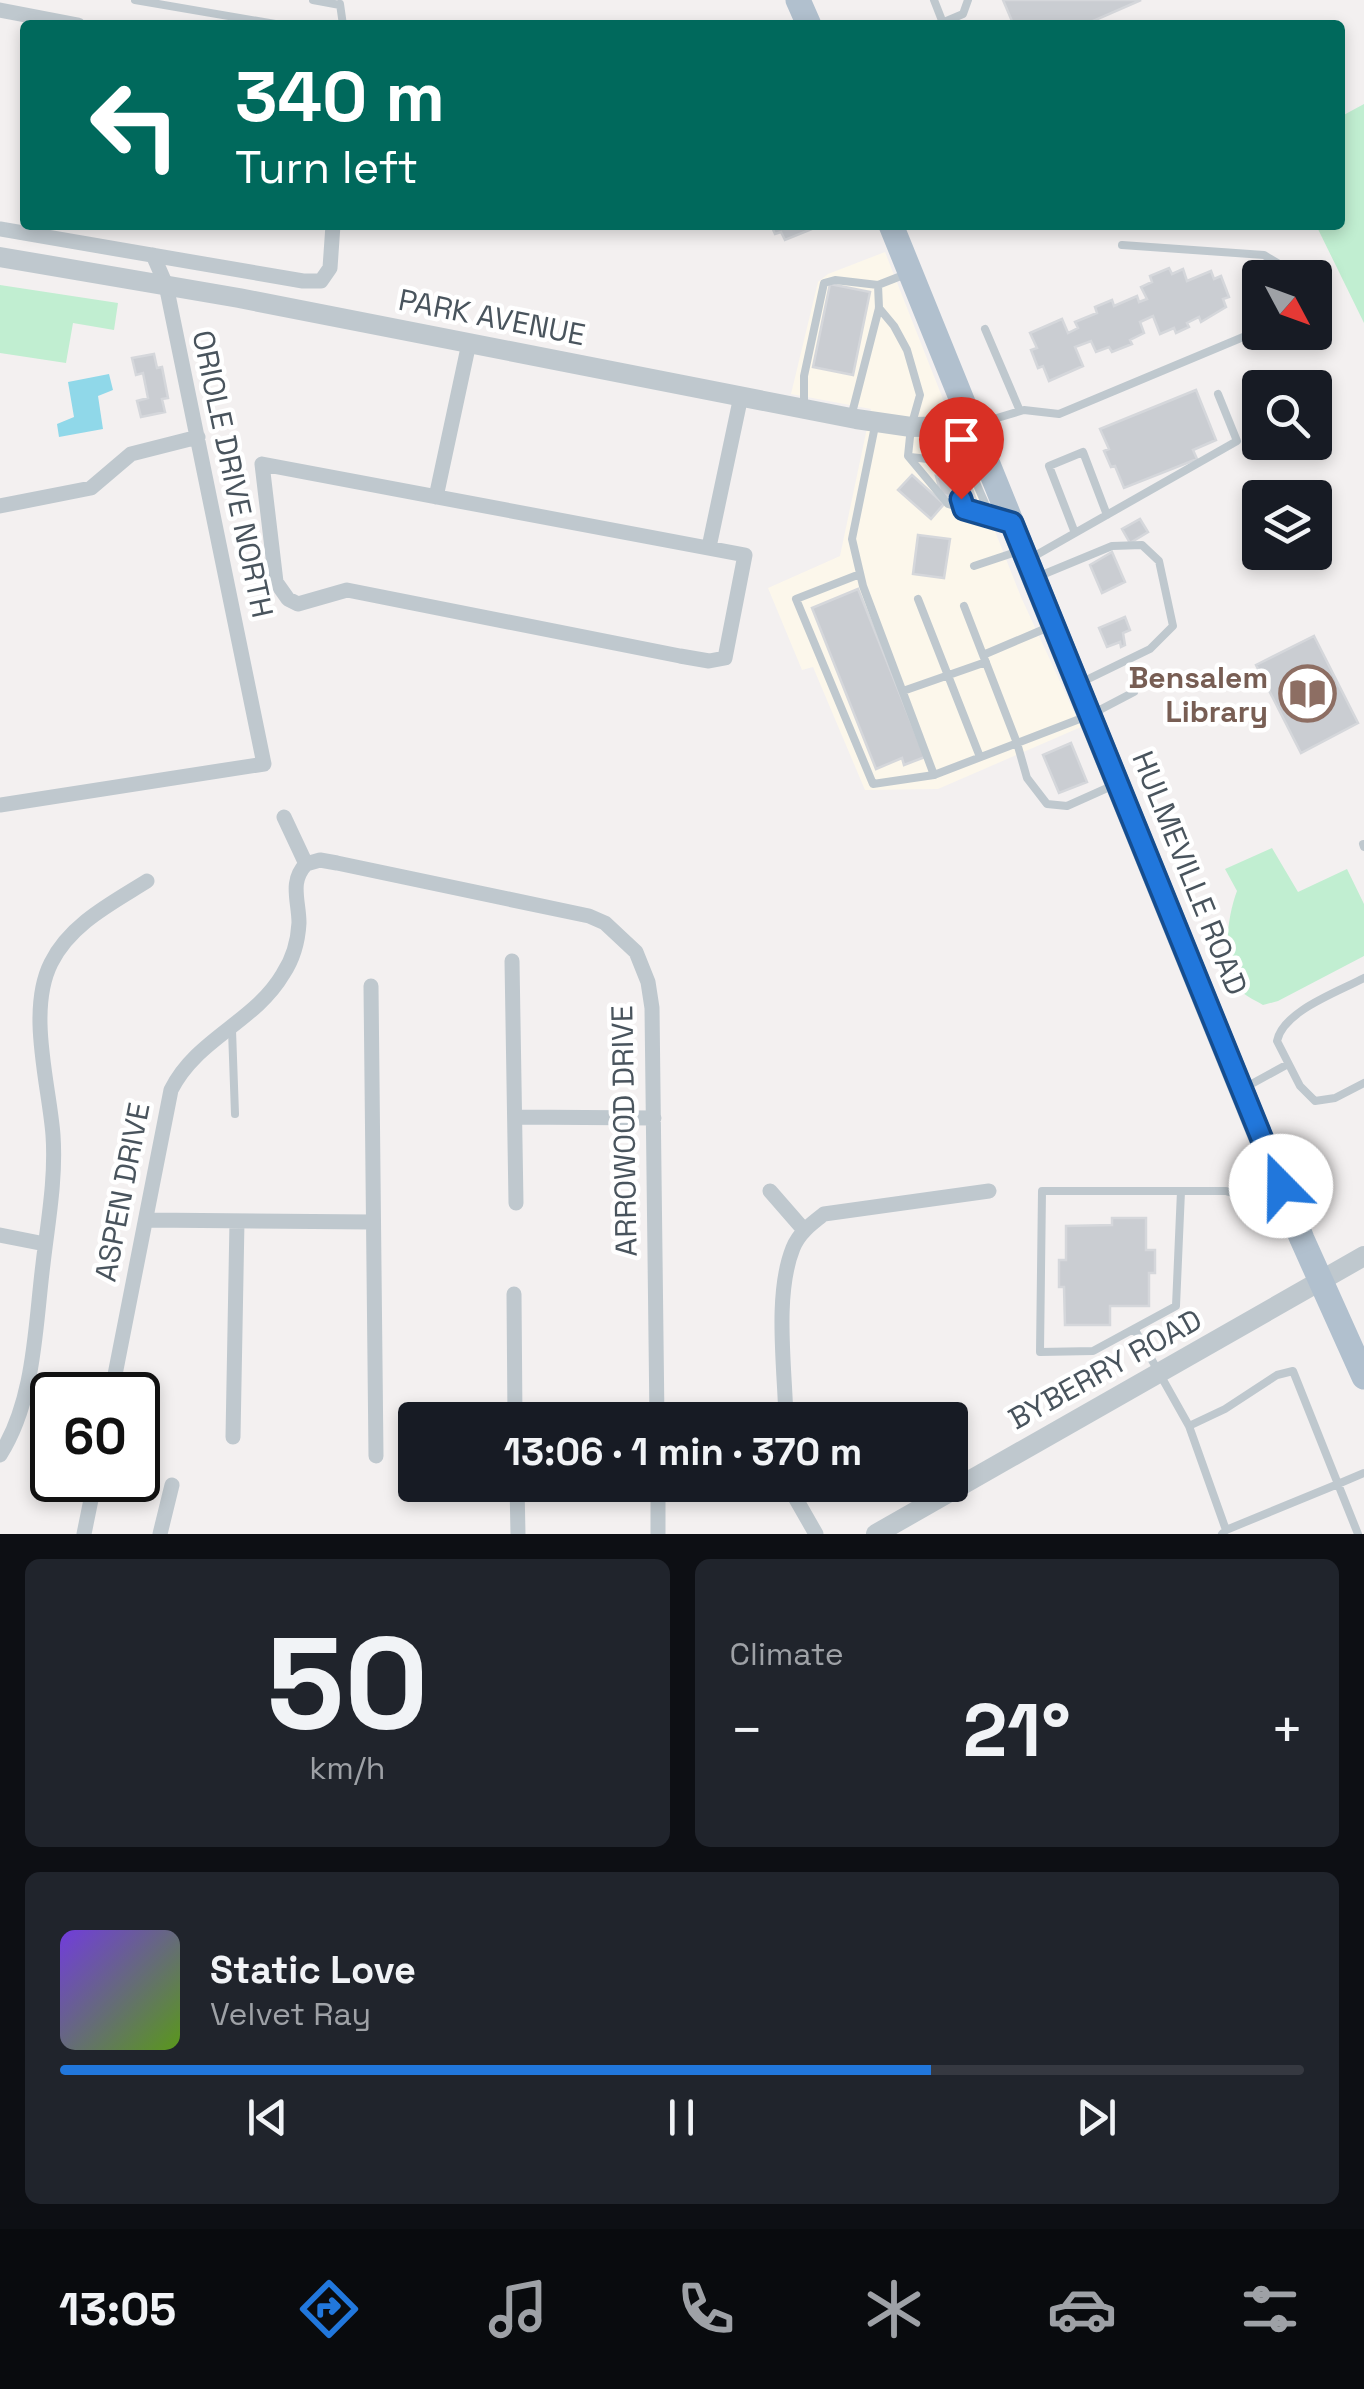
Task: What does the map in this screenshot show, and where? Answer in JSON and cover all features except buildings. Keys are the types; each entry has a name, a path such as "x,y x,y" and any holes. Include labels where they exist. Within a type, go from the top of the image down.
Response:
{"main road":[{"name":"HULMEVILLE ROAD","path":"893,230 940,345 961,427 1001,520 1028,562 1270,1160 1364,1377"}],"street":[{"path":"0,10 52,20"},
{"path":"0,229 303,281 321,281 330,268 333,230"},
{"name":"ORIOLE DRIVE NORTH","path":"0,805 264,764 166,286 152,254"},
{"name":"PARK AVENUE","path":"0,257 850,418 911,428 961,427"},
{"path":"436,497 470,343"},
{"path":"709,547 741,396"},
{"path":"0,506 90,488 130,454 198,437"},
{"path":"262,464 436,497 709,547 744,555 725,658 709,661 346,590 298,604 288,599 276,582 262,464"},
{"path":"284,817 306,864"},
{"name":"ARROWOOD DRIVE","path":"306,864 320,860 546,904 605,923 636,952 648,982 654,1048 657,1402"},
{"name":"ASPEN DRIVE","path":"116,1372 171,1090 186,1063 273,990 293,955 299,924 295,884 306,864"},
{"path":"0,1455 15,1426 24,1395 54,1174 40,1021 44,978 64,942 78,928 148,881"},
{"path":"512,961 516,1203"},
{"path":"371,986 376,1456"},
{"path":"515,1118 654,1118"},
{"path":"770,1191 804,1230"},
{"path":"786,1402 783,1281 794,1246 804,1230 824,1214 988,1191"},
{"path":"147,1220 371,1222"},
{"path":"233,1437 236,1221"},
{"path":"0,1235 45,1244"},
{"name":"BYBERRY ROAD","path":"876,1534 1364,1256"},
{"path":"514,1294 515,1402"},
{"path":"160,1534 172,1485"},
{"path":"84,1534 91,1502"},
{"path":"517,1502 518,1534"},
{"path":"658,1502 658,1534"},
{"path":"798,1502 816,1534"}],"lane":[{"path":"135,0 184,4 258,20"},
{"path":"313,0 340,3"},
{"path":"949,20 962,14 968,0"},
{"path":"1122,245 1264,255 1276,260"},
{"path":"804,409 804,376 824,283 835,280 878,285 910,272"},
{"path":"850,418 878,308 878,285"},
{"path":"878,308 894,326 909,357 920,395 908,456 948,504 1001,520"},
{"path":"985,329 1020,410"},
{"path":"953,480 946,462 961,427 1020,410 1059,414 1242,338"},
{"path":"909,357 940,345"},
{"path":"1028,562 1237,441 1218,394"},
{"path":"876,422 852,539 860,574 934,775"},
{"path":"1075,533 1050,466 1083,452 1107,514"},
{"path":"908,456 977,462"},
{"path":"961,499 964,509"},
{"path":"974,566 1142,545 1159,561 1174,626 1150,649 1078,684"},
{"path":"860,574 796,599 873,784 934,775 1090,715 1134,692"},
{"path":"918,599 980,758"},
{"path":"964,606 1018,743 1027,778 1047,804 1066,806 1118,783"},
{"path":"903,692 1054,625"},
{"path":"1364,978 1284,1024 1277,1041 1300,1086 1315,1101 1335,1098 1364,1083"},
{"path":"232,1025 234,1114"},
{"path":"1242,1090 1288,1064"},
{"path":"1181,1191 1176,1306 1093,1351 1040,1352 1042,1191 1181,1191 1236,1194 1270,1160"},
{"path":"1135,1330 1189,1426 1224,1532 1364,1473"},
{"path":"1189,1426 1225,1409 1277,1374 1293,1371 1358,1534"}],"shaded area":[{"path":"885,252 1021,597 1081,727 938,789 865,790 813,667 802,670 768,588 840,556 871,409 791,394 818,282 828,274"}],"green space":[{"path":"1364,104 1364,323 1318,230 1345,230 1345,114"},
{"path":"0,285 118,303 114,330 73,323 66,363 0,353"},
{"path":"1272,848 1298,892 1347,869 1364,904 1364,956 1263,1005 1242,992 1231,970 1228,928 1237,891 1225,869"}],"water":[{"path":"109,374 113,390 98,396 103,429 59,437 57,424 74,417 68,382"}],"place":[{"name":"Bensalem Library","path":"1307,694"}],"route":[{"path":"961,499 964,509 1012,523 1281,1186"}]}
